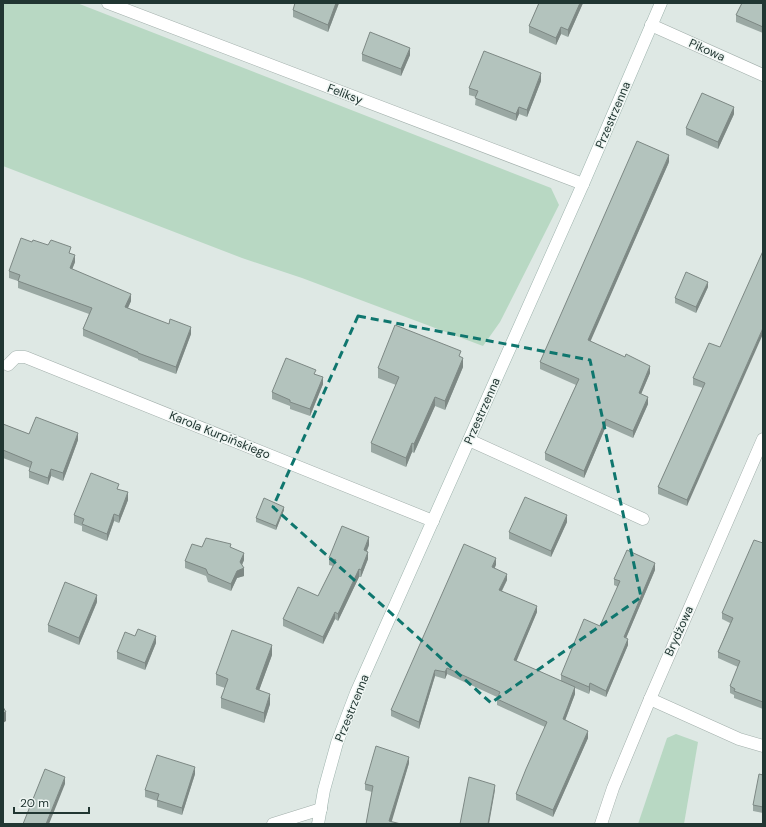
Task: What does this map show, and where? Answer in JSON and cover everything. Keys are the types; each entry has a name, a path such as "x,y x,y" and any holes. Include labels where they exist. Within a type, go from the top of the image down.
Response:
{"street":[{"name":"Feliksy","path":"108,3 583,184"},
{"name":"Przestrzenna","path":"318,824 337,743 356,693 583,184 661,3"},
{"name":"Pikowa","path":"651,25 763,75"},
{"name":"Karola Kurpińskiego","path":"8,365 16,357 25,357 433,521"},
{"path":"469,440 643,519"},
{"name":"Brydżowa","path":"601,824 613,788 650,699 763,442"},
{"path":"650,699 739,739 763,746"},
{"path":"274,824 321,809"}],"highlighted area":[{"path":"358,316 590,360 641,597 491,703 273,507"}],"green space":[{"path":"3,3 77,3 551,188 559,205 500,322 483,346 302,278 242,258 3,166"},
{"path":"676,734 698,742 684,824 638,824 667,738"}],"building":[{"path":"295,3 336,3 328,25 293,10"},
{"path":"539,3 580,3 568,30 561,27 556,38 529,26"},
{"path":"742,3 763,3 763,27 736,15"},
{"path":"370,32 410,48 401,69 362,54"},
{"path":"484,51 541,73 527,110 519,107 516,114 475,98 478,91 469,88"},
{"path":"702,93 734,107 718,142 686,128"},
{"path":"637,141 669,155 588,340 625,357 626,354 650,366 639,393 648,397 633,431 606,419 584,471 545,453 579,379 540,362"},
{"path":"21,238 48,245 51,240 71,247 69,253 75,255 70,268 131,294 125,307 169,324 170,319 191,327 176,367 138,353 83,329 92,308 18,281 20,275 9,271"},
{"path":"763,251 763,328 687,500 658,487 705,383 693,378 709,343 720,347"},
{"path":"686,272 708,282 696,307 675,298"},
{"path":"395,325 461,351 459,356 463,358 445,401 435,397 414,444 412,443 406,458 371,443 399,377 378,368"},
{"path":"286,358 316,370 314,374 323,377 310,409 290,402 290,400 272,392"},
{"path":"36,417 78,433 63,473 51,469 48,478 29,471 32,462 3,450 3,424 29,434"},
{"path":"91,473 119,484 117,489 128,492 119,516 114,514 107,534 82,524 84,519 74,515"},
{"path":"525,497 567,515 551,551 509,532"},
{"path":"264,498 284,507 276,526 256,518"},
{"path":"342,526 369,537 364,550 368,552 361,570 359,569 338,614 335,612 323,637 283,619 298,587 318,596 336,560 329,558"},
{"path":"206,538 231,544 230,547 244,553 240,562 244,568 237,571 231,584 208,574 206,569 185,561 192,544 202,547"},
{"path":"754,540 763,543 763,702 734,691 735,689 730,686 740,661 718,652 733,618 722,613"},
{"path":"464,544 496,558 492,567 507,574 499,590 537,606 514,660 575,687 563,719 588,731 553,810 516,794 547,722 497,699 500,692 447,668 445,672 435,670 419,722 391,710"},
{"path":"627,550 655,563 624,637 628,639 606,691 590,683 589,687 561,675 584,619 600,626 620,581 614,579"},
{"path":"65,582 97,595 79,638 48,625"},
{"path":"138,629 156,636 145,663 117,652 125,632 135,636"},
{"path":"232,630 272,645 256,689 270,694 264,713 221,698 228,679 216,674"},
{"path":"376,746 409,757 389,821 401,824 366,824 373,786 365,784"},
{"path":"157,755 195,767 182,808 157,800 159,794 145,790"},
{"path":"45,769 65,777 46,824 23,824"},
{"path":"759,774 763,775 763,807 753,805"},
{"path":"469,777 495,785 488,824 460,824"}]}
